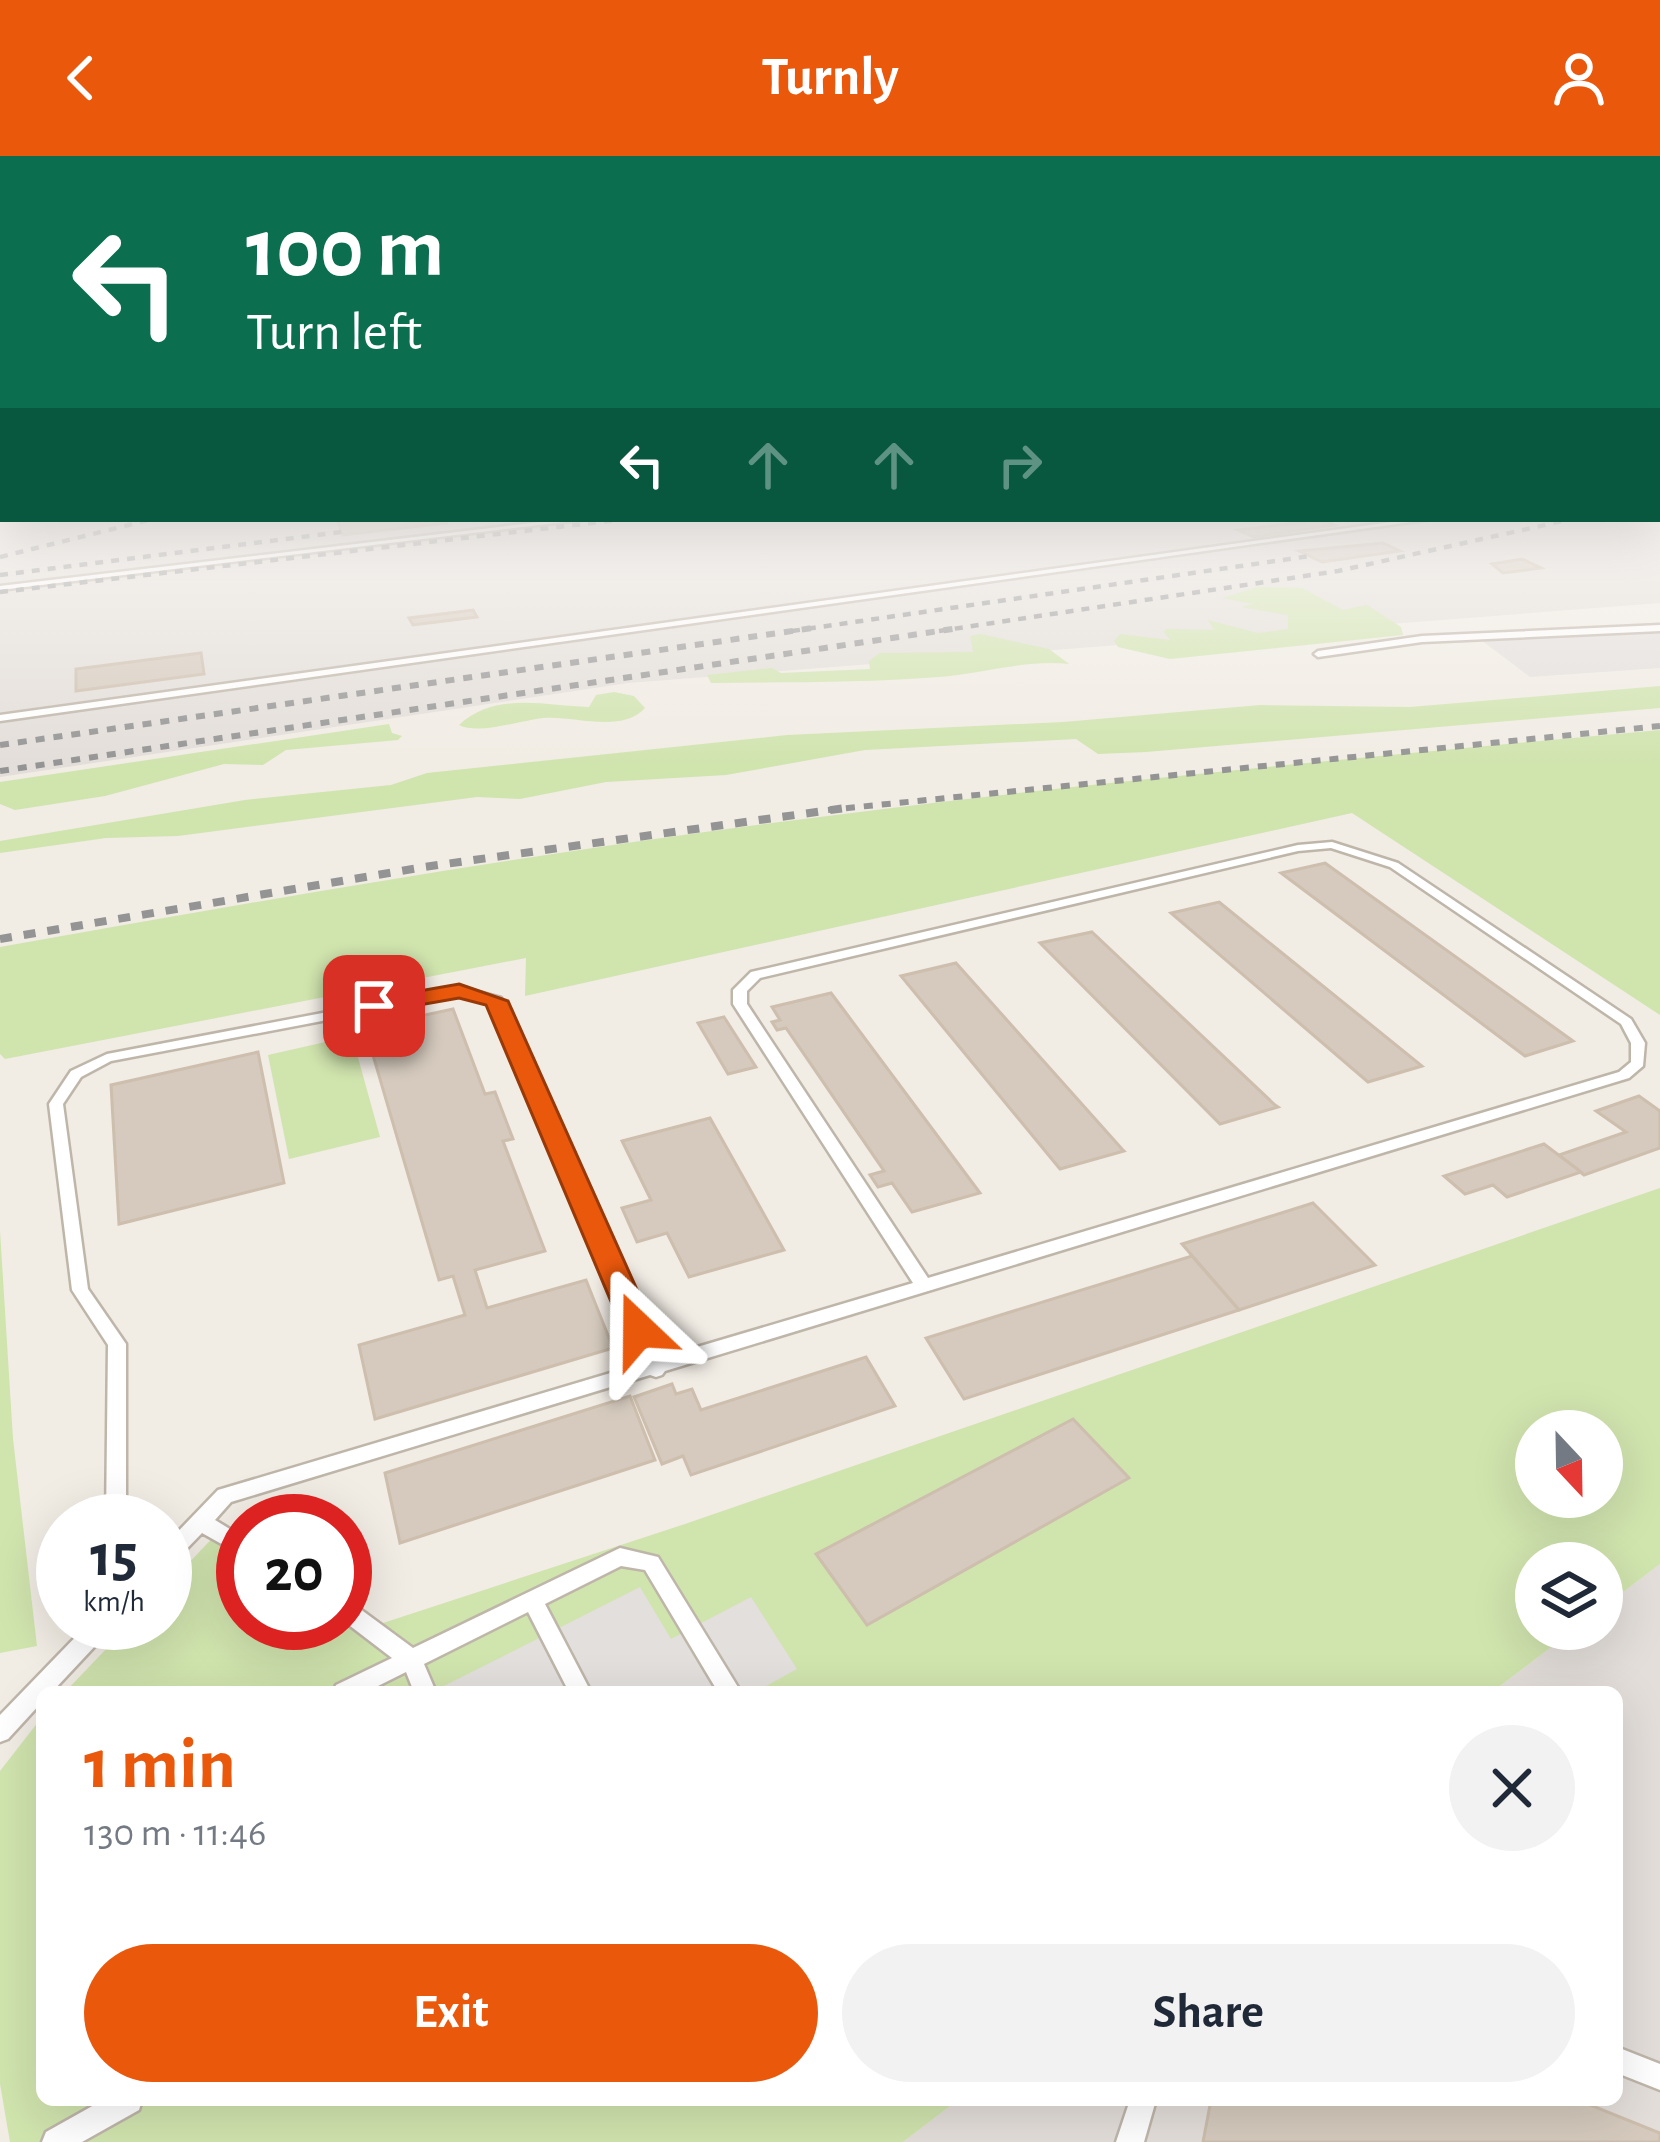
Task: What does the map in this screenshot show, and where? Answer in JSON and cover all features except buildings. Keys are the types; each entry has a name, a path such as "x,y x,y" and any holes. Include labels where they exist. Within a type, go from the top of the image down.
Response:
{"lane":[{"path":"0,588 62,581"},
{"path":"0,718 985,581"},
{"path":"1318,655 1422,639 1660,628"},
{"path":"192,1529 225,1496 656,1370 1624,1075 1638,1063 1638,1043 1626,1022 1394,865 1332,845 1275,853 756,975 740,989 740,1004 925,1287"},
{"path":"116,1494 116,1344 80,1290 56,1104 76,1074 107,1058 459,991 496,1001 656,1370"},
{"path":"200,1521 216,1531"},
{"path":"356,1686 620,1557 652,1563 726,1686"},
{"path":"532,1600 577,1686"},
{"path":"372,1630 411,1659 422,1686"},
{"path":"43,1686 77,1650"},
{"path":"0,1731 36,1693"},
{"path":"1623,2062 1660,2077"},
{"path":"56,2142 118,2106"},
{"path":"1130,2142 1141,2106"}],"shaded area":[{"path":"0,581 1660,581 1660,603 628,683 0,777"},
{"path":"1660,625 1660,668 1530,677 1472,633"},
{"path":"1660,1564 1660,2142 903,2142 950,2106 1623,2106 1623,1686 1500,1686 1547,1650 1623,1650 1623,1592"},
{"path":"640,1587 671,1639 751,1597 797,1669 766,1686 444,1686"}],"green space":[{"path":"1258,587 1302,588 1343,610 1367,605 1401,627 1403,635 1170,659 1118,647 1114,641 1120,634 1170,640 1163,631 1214,630 1208,620 1258,633 1288,629 1288,615 1241,607 1253,604 1222,598"},
{"path":"981,634 1049,649 1069,664 853,681 711,683 707,675 772,668 781,673 870,669 869,661 880,653 973,652 970,636"},
{"path":"1660,686 1660,708 1146,752 1098,754 1076,739 865,750 726,775 606,782 520,799 477,797 178,836 106,838 0,853 0,841 245,800 391,785 427,773 787,735 1063,722 1260,705 1410,707"},
{"path":"596,695 634,696 645,708 635,716 610,722 543,718 488,728 459,725 473,714 504,704 589,707"},
{"path":"389,724 392,733 402,736 398,740 286,750 263,765 224,764 105,796 15,810 0,804 0,782"},
{"path":"1660,730 1660,1015 1352,813 525,996 526,958 5,1059 0,1054 0,947 463,868 856,812"},
{"path":"352,1036 380,1137 289,1159 268,1055"},
{"path":"1660,1188 1660,1564 1623,1592 1623,1542 1515,1542 1515,1650 1547,1650 1500,1686 71,1686 105,1650 192,1650 192,1560 216,1534 216,1650 372,1650 372,1619 380,1624 685,1524"},
{"path":"0,1231 13,1439 36,1646 0,1653"},
{"path":"36,1725 36,2106 950,2106 903,2142 10,2142 0,2084 0,1771"}],"railway":[{"path":"0,592 97,581"},
{"path":"792,631 1140,581"},
{"path":"953,629 1274,581"},
{"path":"0,745 813,628"},
{"path":"953,629 959,628"},
{"path":"0,771 953,629"},
{"path":"939,631 953,629"},
{"path":"837,809 1660,726"},
{"path":"837,809 852,807"},
{"path":"0,939 424,867 837,809"},
{"path":"828,810 837,809"}],"route":[{"path":"374,1006 459,991 496,1001 639,1330"}]}
